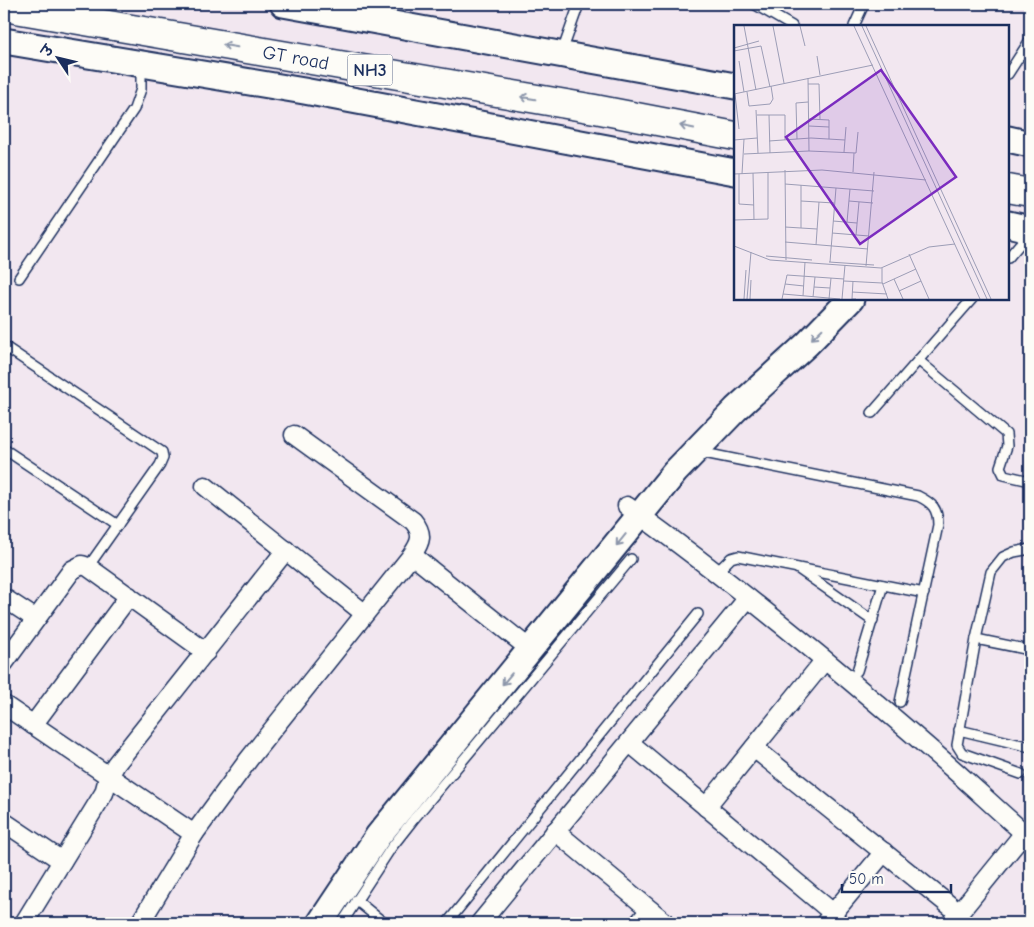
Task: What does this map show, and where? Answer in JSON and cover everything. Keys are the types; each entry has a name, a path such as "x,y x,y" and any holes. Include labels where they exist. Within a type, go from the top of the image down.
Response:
{"highway":[{"name":"GT road","path":"93,4 734,118"},
{"name":"GT road","path":"4,7 586,108 734,136"},
{"path":"1009,170 1030,174"},
{"path":"1009,189 1030,193"}],"street":[{"path":"283,4 734,86"},
{"path":"4,41 304,90 734,172"},
{"path":"1009,139 1030,144"},
{"path":"1009,224 1030,231"},
{"path":"320,923 378,836 524,645 634,511 680,444 827,300"},
{"path":"634,511 850,300"},
{"path":"140,923 194,834 249,759 412,555 421,539 420,530 413,522 294,435"},
{"path":"205,486 364,613"},
{"path":"634,511 748,598 954,770 1027,835 955,918 884,852 754,748"},
{"path":"24,923 104,793 108,778 116,764 286,550"},
{"path":"412,555 524,645"},
{"path":"4,663 72,570 82,565 88,567 206,652"},
{"path":"34,725 129,596"},
{"path":"4,598 36,619"},
{"path":"480,923 748,598"},
{"path":"302,923 364,830 459,710 524,645"},
{"path":"706,807 824,661"},
{"path":"4,705 108,778 194,834"},
{"path":"630,743 706,807 829,918 884,852"},
{"path":"4,822 62,861"},
{"path":"555,831 644,916 666,923"}],"lane":[{"path":"561,54 580,4"},
{"path":"754,4 790,25"},
{"path":"854,25 864,4"},
{"path":"1009,72 1030,40"},
{"path":"19,278 134,109 142,89 142,64"},
{"path":"1009,257 1030,231"},
{"path":"872,413 971,300"},
{"path":"4,346 162,452 163,458 160,465 88,567"},
{"path":"918,360 1006,434 1006,446 1000,467 1004,475 1030,481"},
{"path":"4,449 118,525"},
{"path":"694,451 918,496 928,501 938,512 938,524 900,702"},
{"path":"1021,774 962,753 957,748 976,639 991,572 1004,557 1014,552 1030,549"},
{"path":"716,573 731,558 738,556 924,593"},
{"path":"342,923 391,848 413,820 631,560"},
{"path":"793,566 873,621"},
{"path":"857,671 883,584"},
{"path":"447,923 698,614"},
{"path":"976,639 1030,650"},
{"path":"959,730 1030,747"},
{"path":"356,900 384,923"}]}
